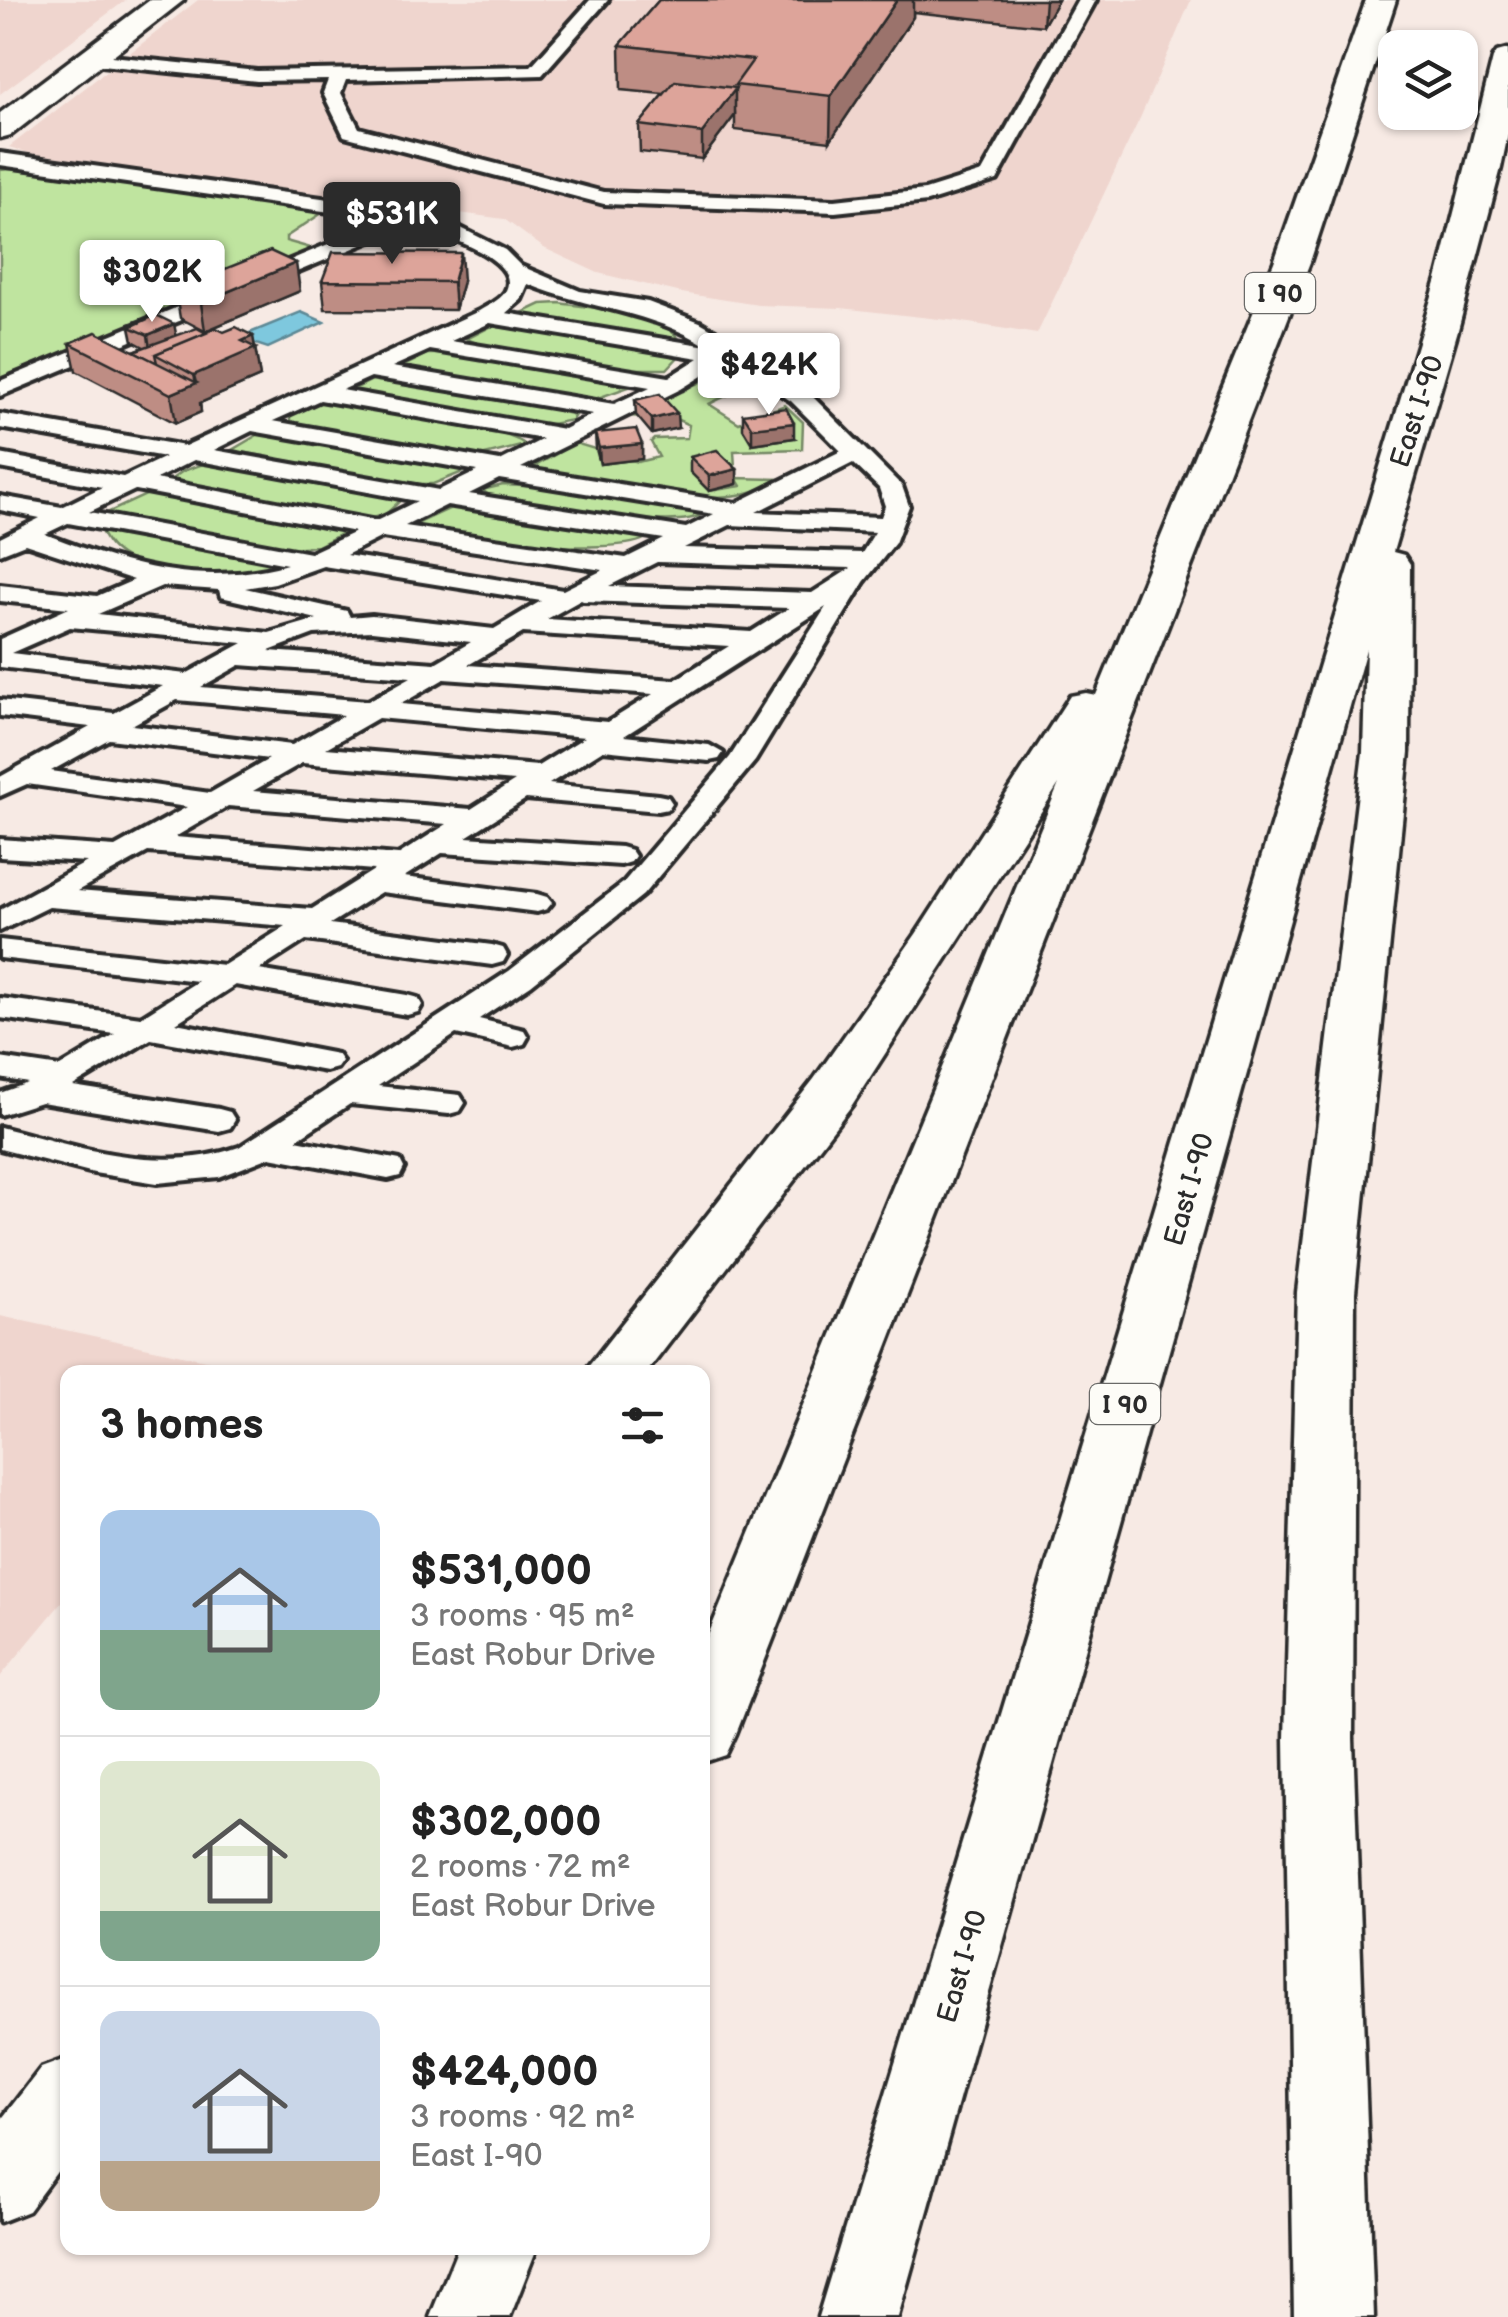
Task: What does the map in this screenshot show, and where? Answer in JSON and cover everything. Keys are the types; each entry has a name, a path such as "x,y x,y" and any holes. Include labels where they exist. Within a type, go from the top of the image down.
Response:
{"main road":[{"path":"0,128 169,0"},
{"name":"I 90","path":"710,1714 1292,262 1336,142 1380,0"},
{"name":"East I-90","path":"858,2317 1390,492 1466,244 1508,58"},
{"path":"1334,2317 1318,1739 1326,1292 1386,752 1390,492"},
{"path":"619,1365 843,1078 1018,815 1164,580"},
{"path":"0,2184 60,2105"},
{"path":"470,2317 495,2255"}],"lane":[{"path":"92,59 257,76 536,71 599,0"},
{"path":"340,73 332,93 351,132 604,198 854,204 927,196 990,176 1088,0"},
{"path":"0,159 356,208 432,224 508,260 516,271 518,285 512,298 486,316 249,424 0,547"},
{"path":"0,389 406,219"},
{"path":"0,1138 144,1172 183,1174 230,1164 520,978 634,889 741,761 892,526 897,506 890,486 799,396 668,316 575,296 516,271"},
{"path":"486,316 724,352"},
{"path":"426,343 672,384"},
{"path":"198,584 264,581 312,562 672,384 724,352"},
{"path":"370,370 613,411"},
{"path":"319,393 564,436"},
{"path":"0,421 443,498 689,536"},
{"path":"249,424 732,515 892,526"},
{"path":"17,909 131,850 571,595 857,452"},
{"path":"0,461 378,529 641,561 864,568"},
{"path":"0,504 312,562 571,595 818,601"},
{"path":"24,535 110,568 372,623"},
{"path":"247,648 276,604 312,562"},
{"path":"0,1104 51,1084 147,1028 441,844 864,568"},
{"path":"2,649 161,577"},
{"path":"0,593 104,604"},
{"path":"69,619 247,648 438,672 682,688"},
{"path":"14,774 112,726 247,648 310,627 372,623 756,640"},
{"path":"2,649 182,687 607,736 709,753"},
{"path":"0,708 297,754 533,783 658,803"},
{"path":"14,774 218,800 478,818"},
{"path":"441,844 621,856"},
{"path":"0,848 131,850 405,864"},
{"path":"376,882 537,903"},
{"path":"17,909 311,924 492,955"},
{"path":"0,949 230,976 407,1006"},
{"path":"0,1008 147,1028 326,1061"},
{"path":"451,1023 514,1037"},
{"path":"0,1068 51,1084 219,1120"},
{"path":"343,1093 449,1103"},
{"path":"264,1145 388,1168"}],"shaded area":[{"path":"0,0 126,0 0,94"},
{"path":"198,0 1191,0 1141,116 1037,334 957,321 841,308 758,305 682,293 598,273 544,248 504,219 39,156 9,147"},
{"path":"0,1316 228,1365 60,1365 60,1604 0,1677"}],"green space":[{"path":"0,170 325,211 286,237 286,241 314,249 0,381"},
{"path":"560,303 641,317 670,330 680,340 520,314 541,304"},
{"path":"492,326 681,354 667,369 627,369 483,346 467,339"},
{"path":"428,354 500,359 629,387 595,399 402,367"},
{"path":"727,370 746,374 755,382 709,404 739,423 785,405 803,422 802,449 734,451 735,467 720,461 693,465 691,472 710,491 741,486 736,478 778,479 770,484 746,493 711,497 532,468 575,443 638,462 659,457 651,442 687,438 689,425 674,418 625,416"},
{"path":"378,377 516,400 575,415 572,420 541,426 351,391"},
{"path":"321,402 464,424 525,445 481,456 290,422 290,415"},
{"path":"259,434 455,466 463,472 433,484 407,484 232,450"},
{"path":"203,464 403,498 386,514 365,520 166,483"},
{"path":"503,485 544,487 703,513 688,519 635,519 490,496 482,490"},
{"path":"150,493 346,531 318,546 287,548 107,513"},
{"path":"453,507 644,539 599,546 528,544 458,536 414,525"},
{"path":"101,530 276,565 272,569 203,574 151,568 129,560 112,547"}],"water":[{"path":"301,312 324,322 268,348 244,340 245,335"}],"building":[{"path":"659,0 897,0 831,96 735,85 753,60 620,45"},
{"path":"675,81 736,88 702,133 639,125"},
{"path":"270,251 296,263 201,303 175,289"},
{"path":"333,252 461,253 453,282 322,281"},
{"path":"156,315 174,324 148,335 130,327"},
{"path":"236,327 253,336 242,341 256,348 194,375 155,354 216,328 224,332"},
{"path":"197,328 206,333 155,354 157,363 134,351"},
{"path":"96,332 197,383 171,394 70,343"},
{"path":"660,394 677,413 652,419 635,400"},
{"path":"786,408 794,423 752,428 743,414"},
{"path":"636,429 642,444 599,448 595,433"},
{"path":"717,450 737,469 709,476 690,457"}]}
